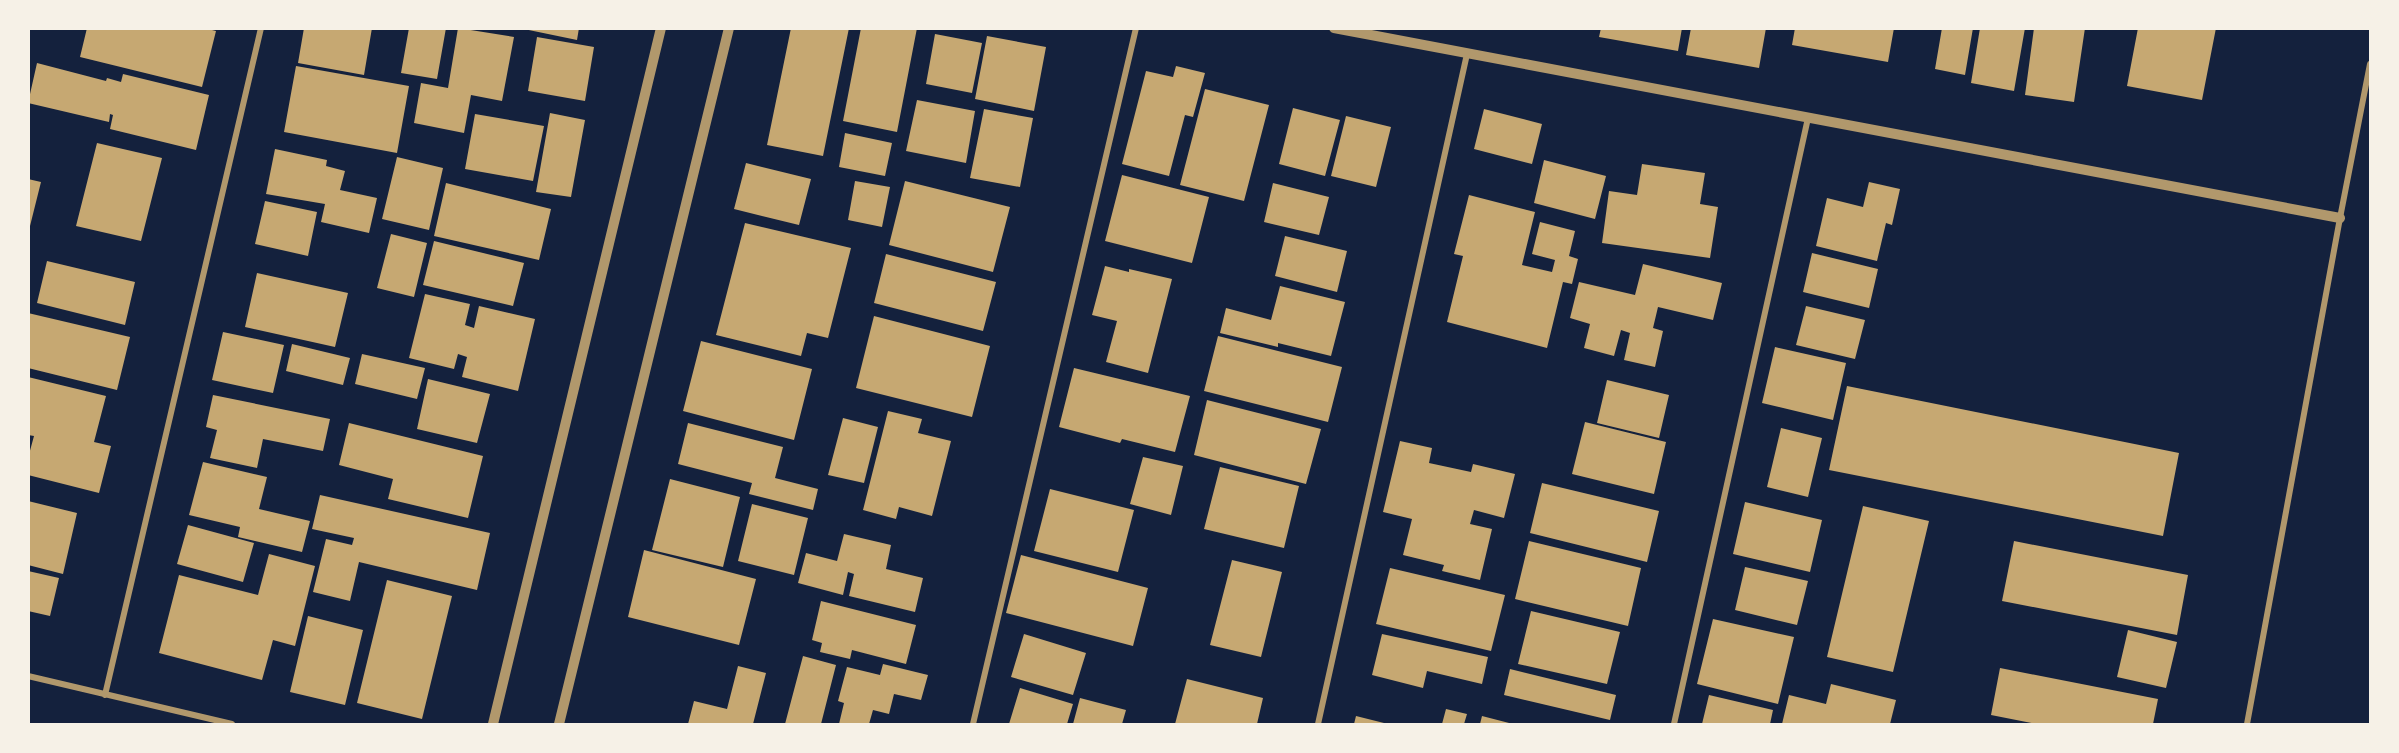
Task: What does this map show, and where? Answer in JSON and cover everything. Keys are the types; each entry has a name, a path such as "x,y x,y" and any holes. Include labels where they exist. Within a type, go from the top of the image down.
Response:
{"street":[{"path":"105,694 261,28"},
{"path":"493,724 661,28"},
{"path":"559,724 729,28"},
{"path":"973,724 1136,28"},
{"path":"1334,28 2340,218"},
{"path":"1318,724 1467,54"},
{"path":"2247,724 2370,64"},
{"path":"1674,724 1808,118"},
{"path":"28,676 232,724"}],"building":[{"path":"87,28 204,28 216,31 202,87 80,57"},
{"path":"304,28 372,28 364,75 298,63"},
{"path":"409,28 446,28 437,79 401,73"},
{"path":"458,28 514,37 502,101 471,95 464,133 414,123 421,83 448,88"},
{"path":"519,28 579,28 577,40"},
{"path":"791,28 849,28 823,156 767,145"},
{"path":"861,28 917,28 897,132 843,121"},
{"path":"1601,28 1682,28 1678,51 1599,37"},
{"path":"1691,28 1766,28 1759,68 1686,55"},
{"path":"1795,28 1894,28 1888,62 1792,45"},
{"path":"1942,28 1973,28 1965,75 1935,69"},
{"path":"1980,28 2025,28 2014,91 1971,83"},
{"path":"2034,28 2085,28 2074,102 2025,95"},
{"path":"2138,28 2216,28 2202,100 2127,86"},
{"path":"935,34 982,43 972,93 926,84"},
{"path":"987,36 1046,47 1034,111 975,99"},
{"path":"537,37 594,47 585,101 528,91"},
{"path":"37,63 106,81 107,78 121,82 123,74 209,95 196,150 110,129 113,115 110,114 109,122 28,103"},
{"path":"296,66 409,86 397,153 284,132"},
{"path":"1176,66 1205,73 1193,117 1185,115 1169,176 1122,164 1146,71 1173,77"},
{"path":"1205,89 1269,105 1244,201 1180,185"},
{"path":"917,100 975,111 966,163 906,151"},
{"path":"1293,108 1340,120 1325,176 1279,164"},
{"path":"984,109 1033,118 1020,187 970,178"},
{"path":"1484,109 1542,124 1532,164 1474,149"},
{"path":"550,113 585,120 571,197 536,192"},
{"path":"475,114 544,126 533,181 465,169"},
{"path":"1346,116 1391,127 1376,187 1331,176"},
{"path":"845,133 892,143 885,176 839,167"},
{"path":"97,143 162,158 141,241 76,226"},
{"path":"275,149 327,160 326,166 345,171 340,190 377,198 369,233 321,222 325,204 266,194"},
{"path":"397,157 443,168 429,230 382,219"},
{"path":"1544,160 1606,176 1595,219 1534,203"},
{"path":"746,163 811,179 799,225 734,209"},
{"path":"1642,164 1705,173 1700,204 1718,207 1710,258 1602,243 1609,191 1637,195"},
{"path":"1122,175 1209,197 1192,263 1105,241"},
{"path":"28,179 41,182 29,230 28,230"},
{"path":"855,181 890,187 882,227 848,220"},
{"path":"905,181 1010,207 993,272 889,245"},
{"path":"1869,182 1900,189 1892,225 1886,223 1877,261 1816,246 1827,198 1863,207"},
{"path":"446,183 551,209 539,260 434,236"},
{"path":"1273,183 1329,197 1319,235 1264,222"},
{"path":"1469,195 1535,212 1522,265 1552,272 1555,260 1532,254 1540,222 1575,231 1569,256 1578,259 1572,284 1563,282 1547,348 1447,322 1463,256 1454,254"},
{"path":"265,201 317,212 308,256 255,244"},
{"path":"745,223 851,248 828,338 807,333 801,356 716,335"},
{"path":"391,234 427,243 414,297 377,288"},
{"path":"1285,236 1347,251 1337,292 1275,276"},
{"path":"434,241 524,263 513,306 423,285"},
{"path":"1812,253 1878,269 1869,308 1803,292"},
{"path":"886,254 996,282 983,331 874,303"},
{"path":"47,261 135,282 125,325 37,303"},
{"path":"1643,264 1722,283 1713,320 1658,307 1653,328 1663,331 1655,367 1624,360 1630,333 1621,330 1614,356 1584,348 1590,324 1570,318 1579,282 1635,295"},
{"path":"1105,266 1172,279 1148,373 1106,362 1117,321 1092,315"},
{"path":"257,273 348,293 335,347 245,327"},
{"path":"1280,286 1345,302 1331,356 1278,343 1278,347 1220,333 1226,308 1271,320"},
{"path":"425,294 470,304 465,325 474,328 479,306 535,319 518,391 462,377 467,357 458,354 454,369 409,358"},
{"path":"1806,306 1865,320 1855,359 1796,345"},
{"path":"28,313 130,337 117,390 28,368"},
{"path":"874,316 990,346 972,417 856,388"},
{"path":"223,332 284,345 273,393 212,380"},
{"path":"1218,336 1342,367 1328,422 1204,391"},
{"path":"701,341 812,369 794,440 683,411"},
{"path":"292,344 350,358 343,385 286,371"},
{"path":"1775,347 1846,363 1833,420 1762,403"},
{"path":"362,354 425,368 417,399 355,384"},
{"path":"1074,368 1190,396 1175,452 1122,439 1120,443 1059,427"},
{"path":"28,377 106,396 94,442 111,446 99,493 28,475 28,458 34,436 28,435"},
{"path":"428,379 490,394 477,443 417,429"},
{"path":"1607,380 1669,395 1659,438 1597,423"},
{"path":"1847,386 2179,453 2163,536 1829,470"},
{"path":"213,395 330,419 323,451 263,439 257,468 210,458 217,430 206,427"},
{"path":"1207,400 1321,429 1306,484 1194,455"},
{"path":"888,411 922,419 918,433 951,441 932,516 899,507 896,519 863,510"},
{"path":"843,418 878,427 864,483 828,475"},
{"path":"1585,422 1666,442 1654,494 1572,474"},
{"path":"349,423 483,456 468,518 388,499 393,479 339,465"},
{"path":"688,423 783,447 775,478 818,489 813,510 749,494 752,483 678,464"},
{"path":"1781,428 1822,438 1808,497 1767,487"},
{"path":"1400,441 1432,448 1429,463 1471,472 1473,464 1515,474 1504,518 1474,510 1470,524 1492,529 1480,580 1442,571 1444,565 1403,555 1412,519 1383,512"},
{"path":"1143,457 1183,466 1171,515 1130,504"},
{"path":"203,462 267,477 259,509 310,521 302,552 238,537 240,527 189,515"},
{"path":"1220,467 1299,486 1284,548 1204,529"},
{"path":"670,479 740,497 723,567 652,550"},
{"path":"1542,483 1659,511 1647,562 1530,533"},
{"path":"1050,489 1134,510 1118,572 1034,551"},
{"path":"320,495 490,533 477,590 359,562 350,601 313,592 326,539 352,545 354,538 312,529"},
{"path":"28,501 77,513 63,574 28,565"},
{"path":"1745,502 1822,520 1810,572 1733,554"},
{"path":"752,504 808,518 794,575 738,561"},
{"path":"1863,506 1929,521 1893,672 1827,657"},
{"path":"188,525 254,543 243,582 177,564"},
{"path":"844,534 891,545 886,569 923,578 915,612 849,596 854,574 848,572 843,595 798,583 806,553 837,561"},
{"path":"1529,541 1641,568 1628,626 1515,599"},
{"path":"2014,541 2188,575 2177,635 2002,601"},
{"path":"644,550 756,579 739,645 628,617"},
{"path":"269,554 315,566 295,646 273,640 262,680 159,653 179,575 258,595"},
{"path":"1021,555 1148,588 1133,646 1006,613"},
{"path":"1232,560 1282,572 1261,657 1210,645"},
{"path":"1745,567 1808,581 1797,625 1735,610"},
{"path":"1390,568 1505,595 1491,651 1376,624"},
{"path":"28,571 59,578 50,616 28,611"},
{"path":"387,580 452,596 422,719 357,703"},
{"path":"821,601 916,625 906,664 852,650 850,659 820,652 822,643 812,640"},
{"path":"1531,611 1620,632 1607,684 1518,664"},
{"path":"308,616 363,630 345,705 290,692"},
{"path":"1713,619 1794,637 1778,704 1697,684"},
{"path":"2128,630 2177,642 2166,688 2117,677"},
{"path":"1024,634 1086,653 1073,695 1011,677"},
{"path":"1382,634 1488,657 1482,684 1427,671 1423,688 1372,675"},
{"path":"803,656 836,665 821,724 785,724"},
{"path":"883,664 928,675 921,700 894,694 889,714 873,710 869,724 839,724 844,703 838,701 847,667 880,675"},
{"path":"738,666 766,673 753,724 688,724 694,701 727,709"},
{"path":"2000,668 2158,699 2153,724 2036,724 1991,715"},
{"path":"1510,669 1616,695 1610,720 1504,695"},
{"path":"1187,679 1263,698 1257,724 1175,724"},
{"path":"1831,684 1896,700 1890,724 1782,724 1789,695 1826,704"},
{"path":"1020,688 1073,704 1067,724 1009,724"},
{"path":"1709,695 1773,710 1770,724 1702,724"},
{"path":"1080,698 1126,710 1122,724 1073,724"},
{"path":"1446,709 1467,714 1464,724 1442,724"},
{"path":"1356,716 1388,724 1354,724"},
{"path":"1482,716 1513,724 1480,724"}]}
